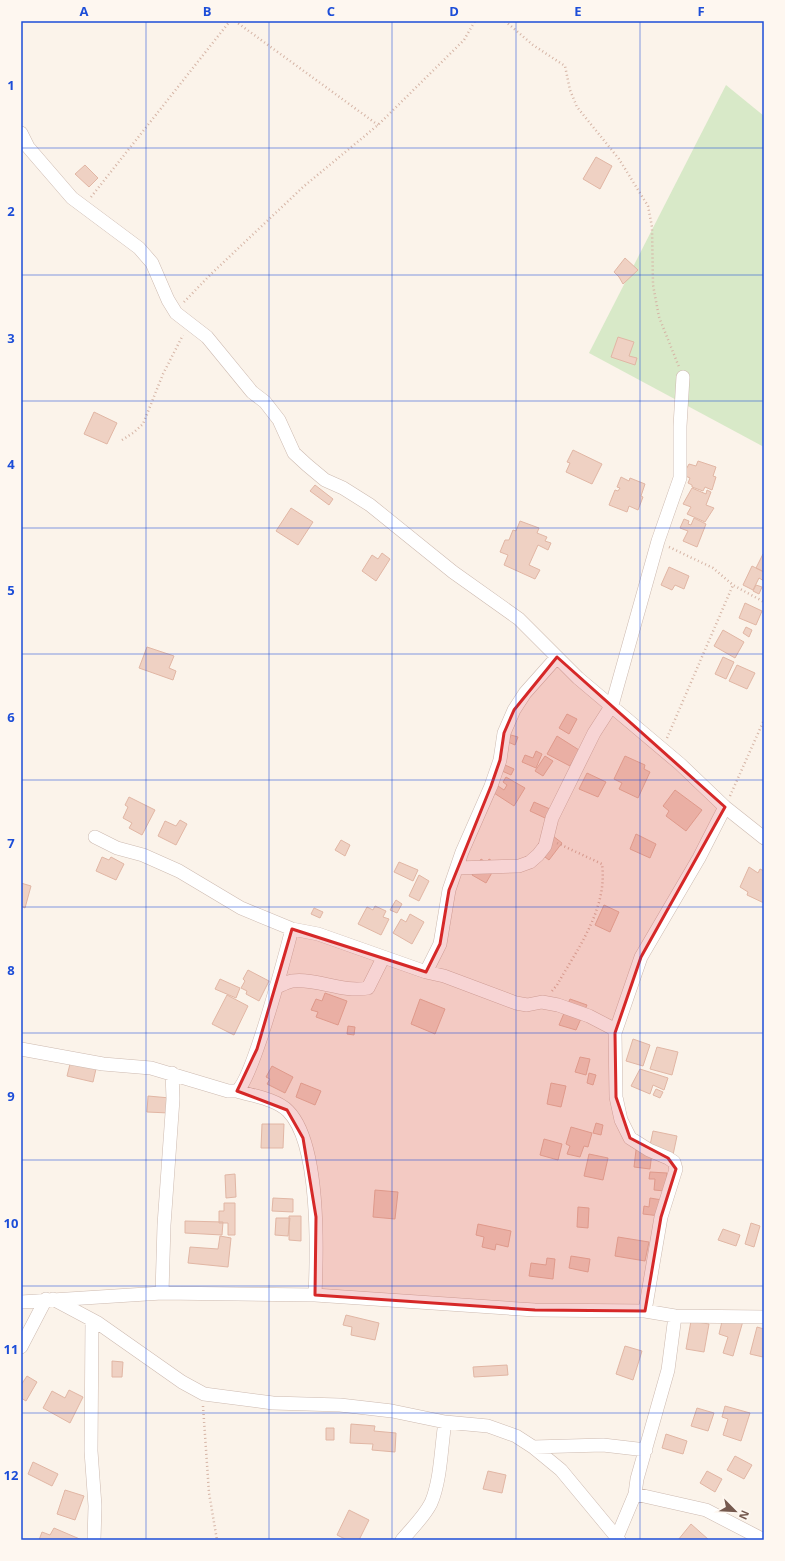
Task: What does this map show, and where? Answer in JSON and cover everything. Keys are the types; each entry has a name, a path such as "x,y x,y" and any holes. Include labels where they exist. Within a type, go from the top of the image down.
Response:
{"street":[{"path":"21,133 28,147 72,198 139,248 152,263 168,300 176,313 207,337 252,392 265,402 280,420 294,453 325,480 343,488 370,505 453,572 519,619 578,678 612,705 725,807 764,838"},
{"path":"457,868 519,866 530,862 538,855 545,846 552,818 594,733 612,705 658,541 680,478 680,426 683,376"},
{"path":"426,972 440,944 449,890 491,786 500,760 504,733 514,710 525,693 557,657"},
{"path":"645,1311 661,1217 676,1169 674,1162 649,1150 630,1138 621,1120 616,1097 616,1030 641,957 699,858 725,807"},
{"path":"95,837 117,848 143,854 179,871 241,908 292,928 318,934 383,958 426,972 444,976 516,1003 528,1005 542,1002 558,1005 589,1016 616,1030"},
{"path":"237,1091 242,1085 257,1049 292,928"},
{"path":"275,988 290,981 303,980 344,989 358,990 368,988 383,958"},
{"path":"21,1049 103,1064 151,1068 172,1073 228,1091 237,1091 276,1103 287,1110 294,1118 303,1138 311,1172 316,1217 315,1295"},
{"path":"162,1294 164,1225 173,1099 172,1073"},
{"path":"21,1302 49,1299 162,1294 315,1295 535,1310 645,1311 675,1316 764,1317"},
{"path":"49,1299 92,1320 182,1382 204,1394 273,1403 340,1405 392,1411 445,1422 488,1426 516,1436 533,1447 561,1470 618,1539 635,1494 637,1479 668,1370 675,1316"},
{"path":"21,1347 49,1299"},
{"path":"92,1320 91,1451 95,1506 94,1540"},
{"path":"402,1540 424,1514 431,1503 438,1473 445,1422"},
{"path":"533,1447 603,1445 646,1450"},
{"path":"635,1494 706,1510 764,1540"}],"path":[{"path":"83,206 230,21"},
{"path":"235,21 378,125"},
{"path":"176,313 186,298 303,187 378,125 464,40 475,21"},
{"path":"505,21 533,45 565,66 570,90 577,107 619,159 648,206 652,228 653,284 659,317 683,376"},
{"path":"122,440 143,424 163,374 189,324"},
{"path":"658,541 712,568 733,585 764,602"},
{"path":"662,749 733,585"},
{"path":"725,807 764,720"},
{"path":"542,1002 558,985 590,926 601,897 603,875 602,864 557,843 547,836"},
{"path":"204,1394 204,1431 210,1493 217,1540"}],"highlighted area":[{"path":"557,657 725,807 641,957 615,1033 616,1097 630,1138 668,1158 676,1169 661,1217 645,1311 535,1310 315,1295 316,1217 303,1138 287,1110 237,1091 257,1049 292,929 426,972 440,944 449,890 491,786 500,760 504,733 514,710"}],"green space":[{"path":"726,85 764,116 764,447 589,353"}],"building":[{"path":"596,157 612,166 600,189 583,179"},
{"path":"85,165 98,178 89,187 75,174"},
{"path":"625,258 638,270 623,284 614,272"},
{"path":"618,337 634,342 629,356 637,358 635,365 611,357"},
{"path":"94,412 117,423 107,444 84,434"},
{"path":"573,450 602,464 592,484 566,472 570,463 567,462"},
{"path":"698,461 716,467 713,476 716,477 712,490 705,487 703,491 692,487 692,485 688,483 690,478 683,475 689,464 696,466"},
{"path":"621,477 629,481 630,478 645,484 641,496 643,497 638,510 629,506 627,512 609,505 615,490 618,491 620,488 617,487"},
{"path":"315,485 333,499 329,505 310,491"},
{"path":"692,488 706,494 707,490 711,492 706,505 714,508 705,522 687,514 691,507 683,504"},
{"path":"291,508 313,522 298,545 276,531"},
{"path":"694,518 706,524 697,547 683,541 688,531 680,528 684,519 689,521 688,524 691,525"},
{"path":"520,521 539,528 537,533 547,537 545,541 551,543 548,550 538,545 529,565 540,570 535,579 504,565 508,555 500,552 505,540 509,540 513,530 516,531"},
{"path":"382,553 390,559 376,581 362,571 372,555 378,559"},
{"path":"764,554 764,572 756,568"},
{"path":"752,566 764,572 764,581 759,578 753,590 743,585"},
{"path":"669,567 689,576 684,589 675,585 672,590 661,585"},
{"path":"756,585 762,587 759,594 753,591"},
{"path":"745,603 762,611 756,625 739,618"},
{"path":"746,627 752,630 749,637 743,633"},
{"path":"723,630 744,642 735,658 714,646"},
{"path":"147,647 174,656 169,668 176,671 173,680 139,668"},
{"path":"723,657 734,662 726,679 715,674"},
{"path":"737,665 755,673 747,689 729,681"},
{"path":"567,714 577,719 569,734 559,728"},
{"path":"511,735 518,737 515,745 508,742"},
{"path":"557,736 579,750 570,766 547,754"},
{"path":"536,751 542,754 536,768 522,762 525,755 533,758"},
{"path":"545,756 553,761 543,776 535,771"},
{"path":"625,756 645,765 644,769 650,772 638,798 619,789 622,783 614,779"},
{"path":"505,765 514,769 511,775 502,771"},
{"path":"587,773 606,782 598,797 579,789"},
{"path":"506,777 525,788 514,806 494,793 498,786 504,790 507,785 503,782"},
{"path":"675,790 702,810 686,831 666,816 669,811 663,806"},
{"path":"129,797 155,810 142,835 129,828 132,823 123,818 128,807 125,805"},
{"path":"534,802 550,809 545,818 530,811"},
{"path":"180,820 187,824 176,845 158,836 165,821 176,826"},
{"path":"636,834 656,844 650,858 630,849"},
{"path":"553,836 562,843 549,860 541,854"},
{"path":"341,840 350,845 345,856 335,850"},
{"path":"102,857 109,860 111,857 124,864 116,880 96,871"},
{"path":"481,859 487,863 489,859 497,864 486,883 472,875"},
{"path":"399,862 418,870 413,881 394,872"},
{"path":"749,867 758,873 760,869 764,871 764,903 747,895 748,892 740,887"},
{"path":"419,875 429,881 419,901 409,896"},
{"path":"21,883 31,886 25,908 21,906"},
{"path":"396,900 402,904 397,913 390,910"},
{"path":"604,905 619,912 610,932 595,925"},
{"path":"375,906 386,911 383,917 389,919 381,935 358,924 367,907 373,910"},
{"path":"314,908 323,912 320,918 311,914"},
{"path":"410,914 424,922 412,944 393,933 401,919 406,922"},
{"path":"248,970 269,981 259,1001 246,994 247,991 241,988 245,981 243,979"},
{"path":"220,979 240,988 236,998 215,989"},
{"path":"325,993 347,1001 338,1025 316,1017 318,1012 311,1010 316,999 322,1001"},
{"path":"227,995 248,1006 234,1035 212,1024"},
{"path":"420,999 445,1009 435,1034 411,1024"},
{"path":"570,999 587,1005 576,1030 559,1025"},
{"path":"348,1026 355,1027 354,1035 347,1034"},
{"path":"633,1039 650,1045 643,1066 626,1061"},
{"path":"657,1047 678,1052 672,1075 650,1069"},
{"path":"580,1057 590,1059 586,1075 575,1072"},
{"path":"71,1060 98,1060 93,1082 67,1076"},
{"path":"272,1066 293,1077 285,1093 267,1084 270,1079 266,1077"},
{"path":"640,1069 668,1078 664,1090 653,1085 650,1094 631,1086"},
{"path":"589,1073 596,1075 593,1085 587,1083"},
{"path":"301,1083 321,1091 315,1105 296,1097"},
{"path":"551,1083 566,1086 561,1107 547,1104"},
{"path":"656,1089 663,1092 660,1098 653,1095"},
{"path":"148,1096 170,1098 169,1113 147,1112"},
{"path":"596,1123 603,1125 601,1135 593,1133"},
{"path":"262,1124 284,1124 283,1148 261,1148"},
{"path":"571,1127 592,1133 588,1147 584,1146 580,1157 567,1154 570,1146 566,1144"},
{"path":"653,1131 677,1136 673,1155 649,1150"},
{"path":"544,1139 562,1144 558,1160 540,1155"},
{"path":"636,1150 652,1152 650,1169 634,1167"},
{"path":"589,1154 608,1158 603,1180 584,1176"},
{"path":"650,1172 667,1173 665,1191 654,1190 655,1179 649,1179"},
{"path":"235,1174 236,1197 226,1198 225,1175"},
{"path":"375,1190 398,1192 395,1219 373,1217"},
{"path":"273,1198 293,1199 293,1212 272,1211"},
{"path":"650,1198 662,1200 660,1216 643,1214 644,1206 649,1207"},
{"path":"224,1203 235,1203 235,1235 228,1235 228,1223 219,1223 219,1211 224,1211"},
{"path":"578,1207 589,1208 588,1228 577,1227"},
{"path":"289,1216 301,1216 301,1241 289,1240"},
{"path":"276,1218 290,1218 288,1236 275,1235"},
{"path":"185,1221 223,1222 222,1235 185,1233"},
{"path":"751,1223 760,1226 754,1247 745,1244"},
{"path":"478,1224 511,1231 508,1247 496,1244 495,1250 482,1247 484,1237 476,1235"},
{"path":"723,1229 740,1235 736,1246 718,1240"},
{"path":"220,1236 231,1238 228,1267 188,1263 190,1247 218,1249"},
{"path":"618,1237 649,1242 645,1261 615,1256"},
{"path":"571,1256 590,1259 588,1272 569,1268"},
{"path":"547,1258 555,1259 553,1279 529,1276 531,1263 546,1265"},
{"path":"724,1313 743,1321 733,1356 723,1353 728,1337 719,1334"},
{"path":"346,1315 379,1323 375,1340 351,1335 352,1327 343,1325"},
{"path":"691,1321 709,1324 704,1352 686,1349"},
{"path":"757,1327 764,1329 763,1357 750,1354"},
{"path":"625,1346 642,1351 633,1380 616,1374"},
{"path":"112,1361 123,1362 122,1377 112,1377"},
{"path":"507,1365 508,1375 474,1377 473,1367"},
{"path":"27,1376 37,1382 26,1401 21,1398 21,1385"},
{"path":"69,1390 83,1397 70,1423 43,1408 52,1391 65,1398"},
{"path":"725,1406 750,1413 741,1441 723,1435 728,1419 722,1417"},
{"path":"697,1408 714,1413 708,1431 691,1426"},
{"path":"351,1424 375,1426 374,1431 396,1433 395,1452 372,1450 373,1444 350,1443"},
{"path":"326,1428 334,1428 334,1440 326,1440"},
{"path":"666,1434 687,1441 683,1454 662,1448"},
{"path":"735,1456 752,1465 744,1479 727,1470"},
{"path":"33,1462 58,1474 52,1486 28,1474"},
{"path":"488,1471 506,1475 502,1493 483,1489"},
{"path":"707,1471 722,1479 715,1492 700,1483"},
{"path":"65,1490 84,1496 75,1520 57,1514"},
{"path":"349,1510 369,1520 359,1540 347,1540 337,1535"},
{"path":"691,1524 709,1540 678,1540"},
{"path":"54,1528 82,1540 39,1540 42,1532 50,1535"}]}
